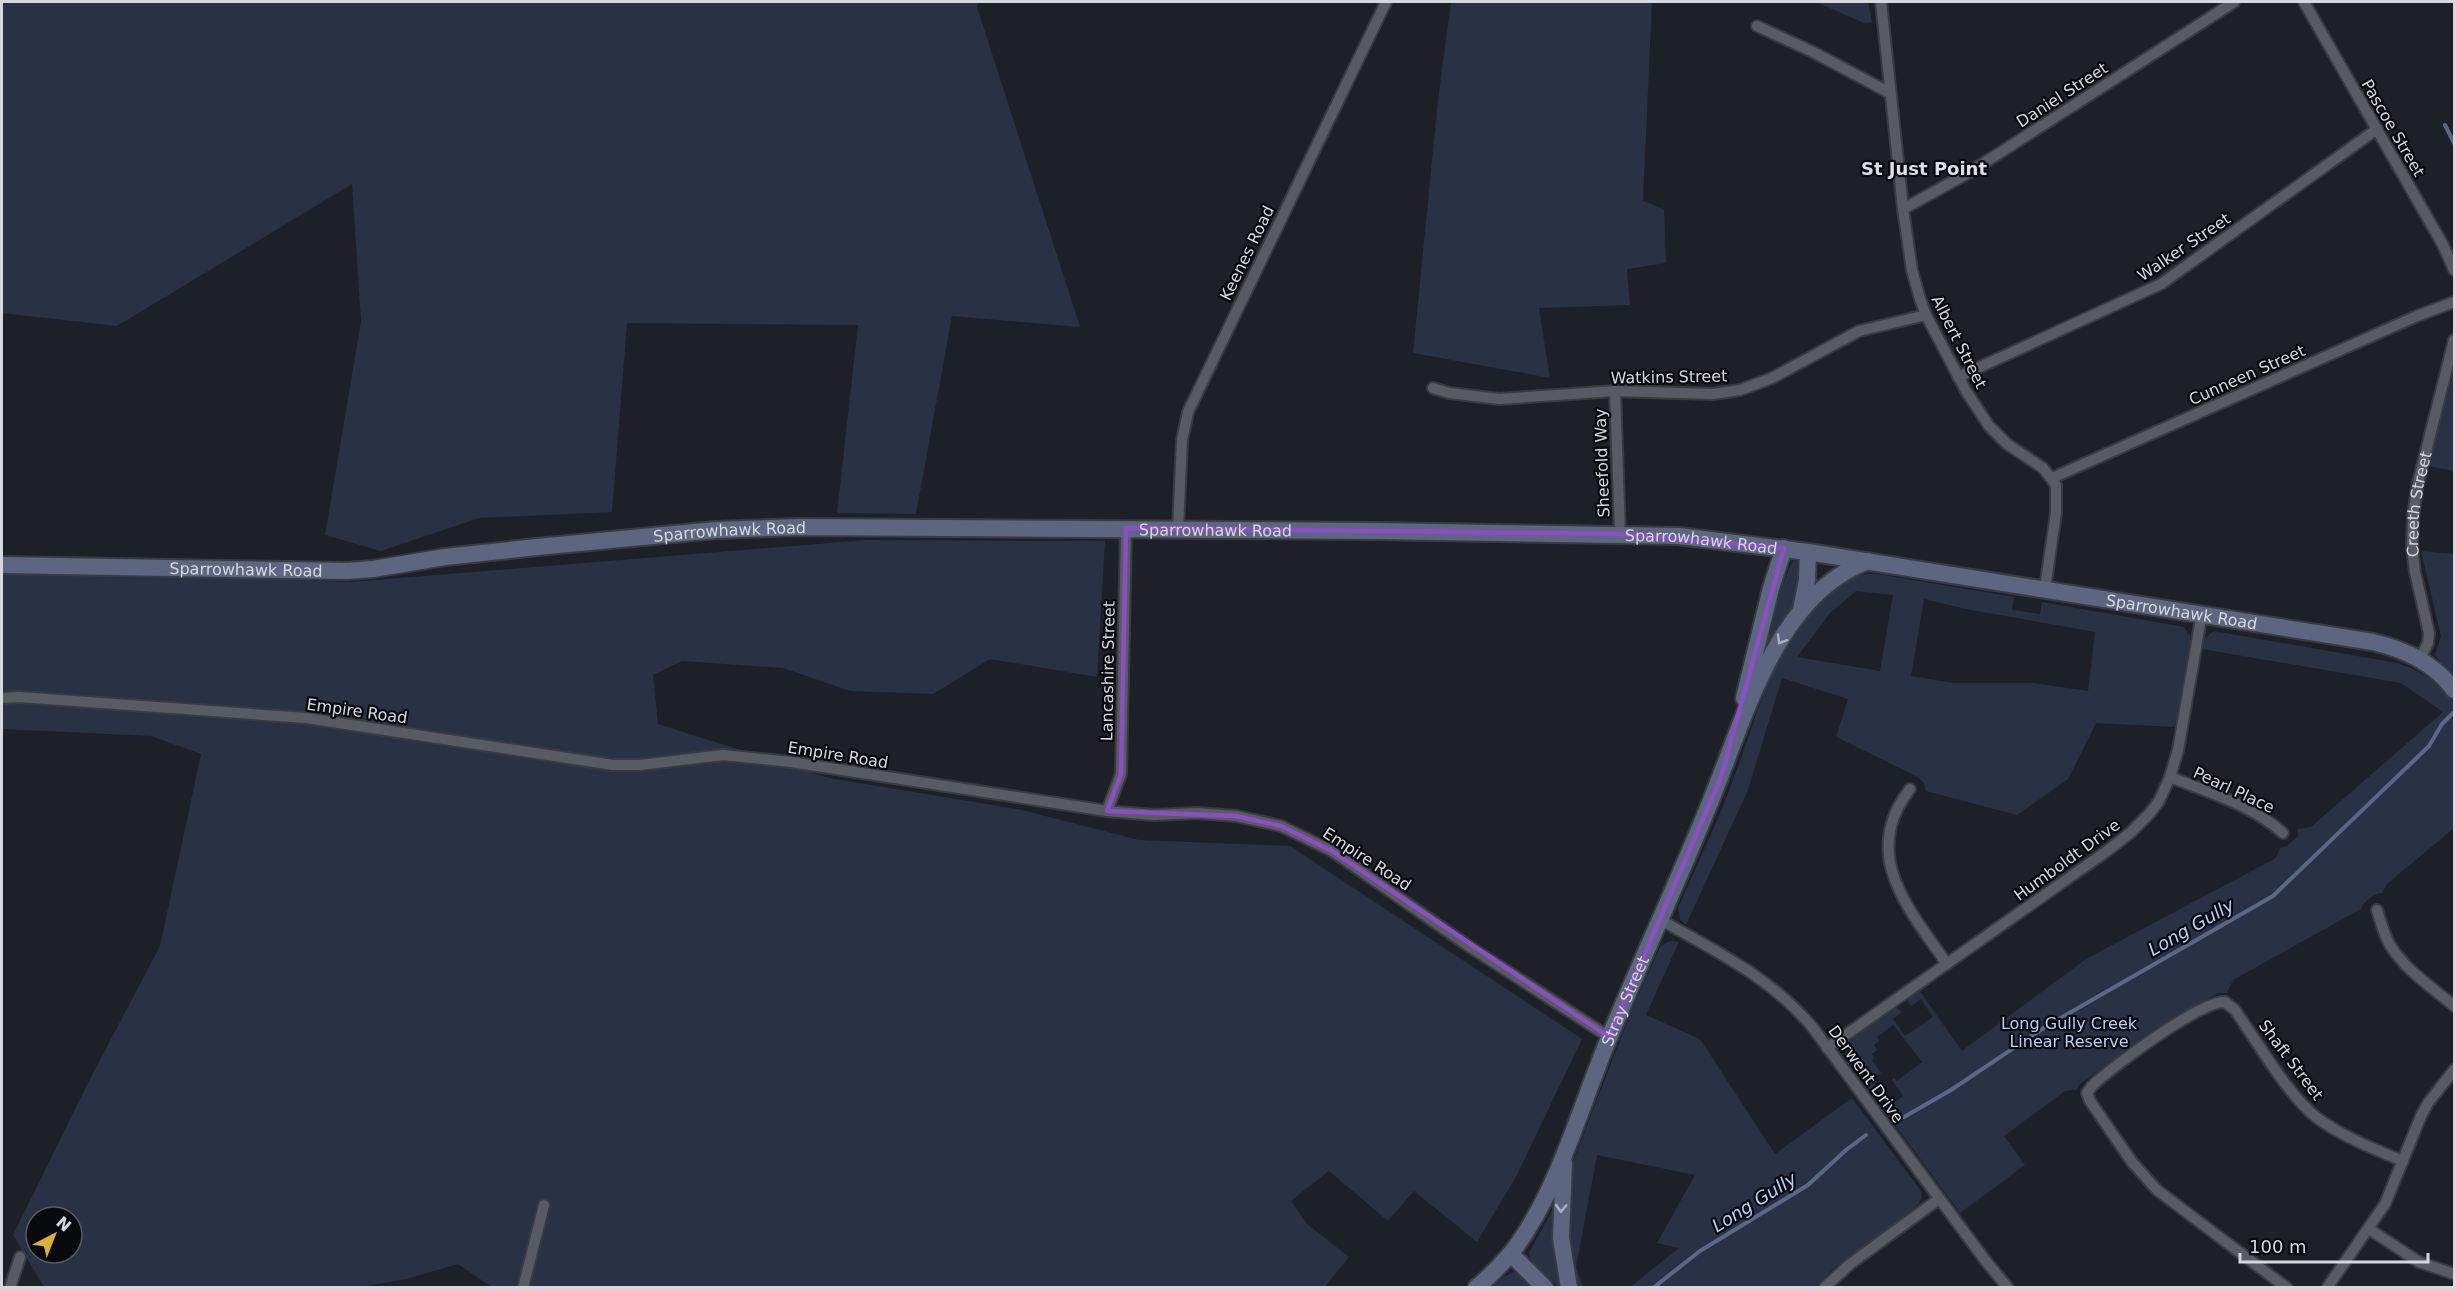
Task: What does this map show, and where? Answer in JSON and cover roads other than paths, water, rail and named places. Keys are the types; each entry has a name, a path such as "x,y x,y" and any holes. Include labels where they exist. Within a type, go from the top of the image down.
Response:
{"street":[{"name":"Keenes Road","path":"1178,529 1182,440 1188,412 1386,2"},
{"name":"Albert Street","path":"1881,2 1903,209 1912,270 1926,315 1975,406 1999,437 2043,468 2052,478"},
{"name":"Daniel Street","path":"1903,209 1970,172 2234,2"},
{"name":"Pascoe Street","path":"2304,2 2443,245 2454,270"},
{"path":"1757,26 1813,52 1890,93"},
{"name":"Walker Street","path":"1958,377 2161,284 2377,129"},
{"name":"Cunneen Street","path":"2052,478 2406,321 2454,302"},
{"name":"Watkins Street","path":"1433,388 1461,395 1499,399 1615,391 1713,394 1740,390 1772,378 1859,331 1926,315"},
{"name":"Creeth Street","path":"2420,659 2428,643 2429,626 2415,572 2412,547 2413,515 2418,483 2454,340"},
{"name":"Sheefold Way","path":"1615,391 1620,534"},
{"path":"2045,588 2057,503 2056,485 2052,478"},
{"name":"Sparrowhawk Road","path":"2,565 347,571 392,567 482,552 716,530 800,527 1126,528 1679,536 1784,548 2202,613 2373,642 2398,648 2420,659"},
{"name":"Lancashire Street","path":"1107,811 1121,774 1126,528"},
{"name":"Stray Street","path":"1733,743 1771,588 1784,548"},
{"path":"1801,611 1807,580 1808,552"},
{"name":"Stray Street","path":"1476,1287 1511,1254 1536,1214 1565,1150 1609,1038 1661,920 1763,673 1801,611 1833,579 1869,561"},
{"name":"Humboldt Drive","path":"1827,1047 2130,833 2158,801 2170,777 2178,750 2202,613"},
{"path":"2420,659 2444,677 2454,690"},
{"name":"Empire Road","path":"2,698 19,697 306,718 613,765 640,765 723,755 1107,811 1154,815 1197,813 1236,816 1281,826 1332,851 1467,945 1609,1038"},
{"name":"Pearl Place","path":"2170,777 2250,810 2283,833"},
{"path":"1910,789 1899,803 1892,822 1888,861 1896,886 1904,900 1947,963"},
{"path":"2377,910 2394,951 2454,1006"},
{"name":"Derwent Drive","path":"1661,920 1768,983 1802,1014 2008,1287"},
{"name":"Shaft Street","path":"2287,1287 2157,1190 2132,1162 2090,1101 2088,1090 2094,1083 2165,1031 2215,1003 2225,1002 2235,1010 2295,1095 2315,1117 2403,1161"},
{"path":"2327,1287 2369,1229 2392,1192 2428,1103 2454,1070"},
{"path":"1565,1150 1561,1238 1569,1287"},
{"path":"1824,1287 1841,1271 1939,1198"},
{"path":"523,1287 544,1205"},
{"path":"2369,1229 2419,1262 2454,1274"},
{"path":"1511,1254 1545,1287"},
{"path":"10,1287 20,1257"}],"waterway":[{"path":"2445,125 2454,143"},
{"name":"Long Gully","path":"1904,1117 1951,1090 2045,1027 2273,896 2429,746 2442,724 2453,713"},
{"name":"Long Gully","path":"1653,1288 1700,1251 1808,1185 1866,1135"}],"district":[{"name":"St Just Point","path":"1924,168"}],"park label":[{"name":"Long Gully Creek Linear Reserve","path":"2069,1032"}]}
